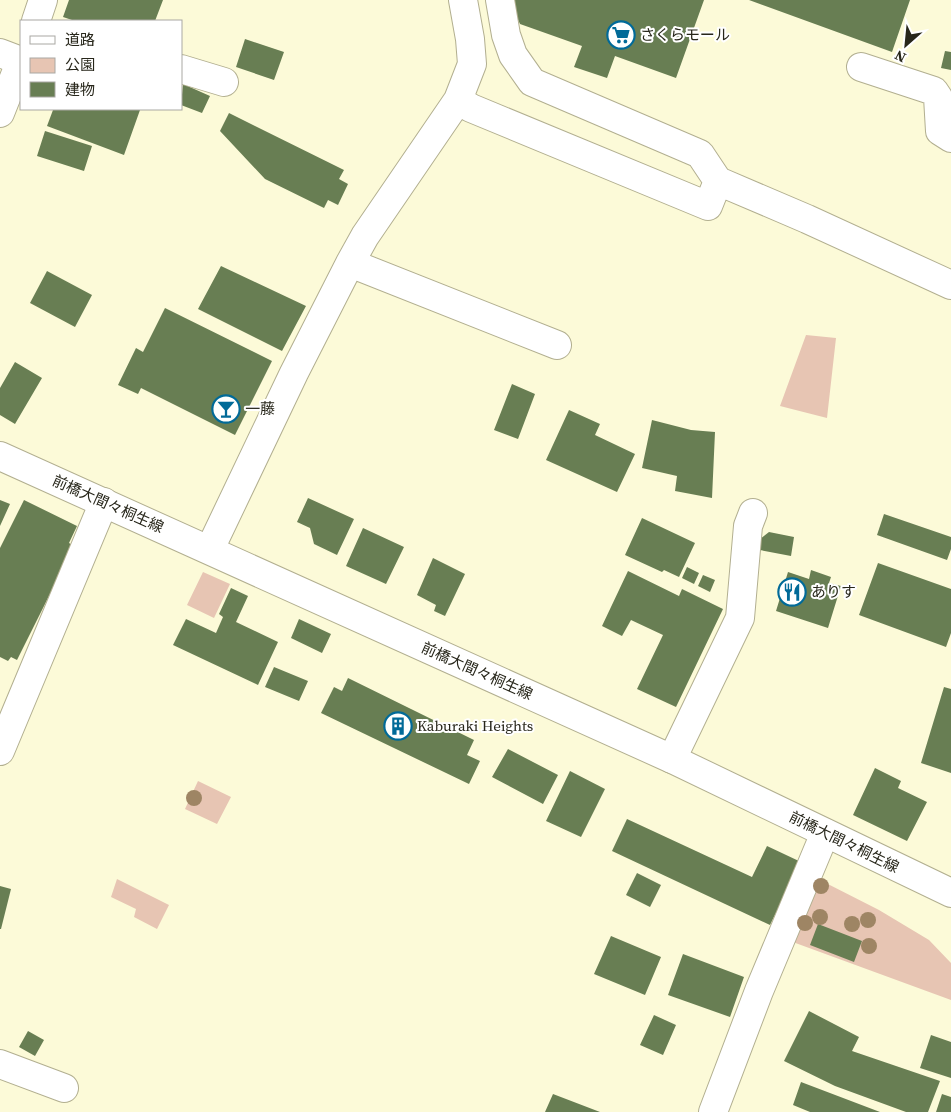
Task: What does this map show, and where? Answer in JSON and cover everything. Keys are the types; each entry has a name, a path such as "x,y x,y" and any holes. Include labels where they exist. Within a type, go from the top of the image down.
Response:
{"street":[{"path":"36,20 43,0"},
{"path":"210,549 294,373 350,263 365,236 458,100 472,64 470,39 463,0"},
{"path":"500,0 506,36 513,55 532,82 700,154 718,182 856,240 951,285"},
{"path":"0,53 20,61"},
{"path":"0,113 20,63"},
{"path":"861,67 934,92 938,97 940,131 951,138"},
{"path":"182,69 224,82"},
{"path":"458,100 480,112 708,206 718,182"},
{"path":"350,263 557,345"},
{"name":"前橋大間々桐生線","path":"0,456 672,758 951,893"},
{"path":"0,751 104,502"},
{"path":"672,758 740,618 748,526 752,513"},
{"path":"713,1112 753,1008 825,833"},
{"path":"0,1064 52,1076"}],"green space":[{"path":"806,335 836,338 827,418 780,406"},
{"path":"203,572 230,584 214,618 187,605"},
{"path":"198,781 231,797 217,824 185,809"},
{"path":"816,878 879,910 929,940 951,963 951,1000 790,941"},
{"path":"117,879 169,905 157,929 134,917 136,909 111,897"}],"building":[{"path":"69,0 163,0 155,20 72,20 63,17"},
{"name":"さくらモール","path":"509,0 704,0 676,78 615,56 607,78 574,67 582,46 520,24"},
{"name":"さくらモール","path":"749,0 910,0 892,52"},
{"path":"245,39 284,52 274,80 236,67"},
{"path":"945,51 951,52 951,70 941,68"},
{"path":"183,84 210,96 202,113 182,105"},
{"path":"53,110 140,110 124,155 47,126"},
{"path":"229,113 344,170 339,179 348,184 338,205 328,200 324,208 265,179 220,131"},
{"path":"45,131 92,146 84,171 37,156"},
{"path":"221,266 306,306 282,351 198,309"},
{"path":"47,271 92,295 75,327 30,303"},
{"path":"165,308 272,361 235,435 141,388 138,394 118,385 136,348 143,352"},
{"path":"15,362 42,378 15,424 0,415 0,388"},
{"path":"512,384 535,394 518,439 494,430"},
{"path":"569,410 600,424 595,435 635,454 617,492 546,460"},
{"path":"652,420 691,430 715,432 712,498 675,491 677,476 642,468"},
{"path":"308,498 354,519 337,555 314,544 310,528 297,522"},
{"path":"0,500 10,504 0,526"},
{"path":"24,500 77,526 69,543 74,546 17,660 11,657 8,661 0,657 0,548"},
{"path":"884,514 951,537 951,549 947,560 877,535"},
{"path":"642,518 695,543 679,577 664,570 662,572 625,555"},
{"path":"363,528 404,547 386,584 346,566"},
{"path":"769,532 794,537 791,556 760,550 760,539"},
{"path":"433,558 465,574 445,616 434,611 436,605 417,595"},
{"path":"878,563 951,589 951,633 946,647 859,615"},
{"path":"687,567 699,573 694,584 682,578"},
{"path":"811,570 831,577 829,583 841,586 828,628 776,611 788,572 809,579"},
{"path":"628,571 679,596 682,589 723,609 676,707 637,689 663,635 631,620 622,636 602,626"},
{"path":"703,575 715,580 710,592 698,586"},
{"path":"231,588 248,596 236,622 278,642 258,685 173,645 186,619 216,633 223,617 219,614"},
{"path":"299,619 331,634 322,653 291,638"},
{"path":"274,667 308,681 299,701 265,687"},
{"name":"Kaburaki Heights","path":"348,678 474,740 467,755 480,761 469,784 321,713 334,687 342,691"},
{"path":"944,687 951,689 951,773 921,763"},
{"path":"508,749 558,775 543,804 492,777"},
{"path":"875,768 901,781 898,788 927,802 907,841 853,815"},
{"path":"570,771 605,789 581,837 546,821"},
{"path":"627,819 752,877 767,846 801,862 770,925 612,851"},
{"path":"637,873 661,885 650,907 626,895"},
{"path":"0,886 11,889 1,929 0,929"},
{"path":"818,924 862,941 854,962 810,945"},
{"path":"611,936 661,957 645,995 594,974"},
{"path":"683,954 744,977 730,1017 668,995"},
{"path":"809,1011 859,1037 852,1051 940,1081 928,1112 906,1112 835,1086 784,1061"},
{"path":"654,1015 676,1025 663,1055 640,1045"},
{"path":"28,1031 44,1040 35,1056 19,1047"},
{"path":"931,1035 951,1042 951,1078 920,1068"},
{"path":"801,1082 880,1112 810,1112 793,1105"},
{"path":"553,1094 600,1112 545,1112"},
{"path":"942,1094 951,1097 951,1112 936,1112"}],"place":[{"name":"さくらモール","path":"621,35"},
{"name":"一藤","path":"226,409"},
{"name":"ありす","path":"792,592"},
{"name":"Kaburaki Heights","path":"398,726"}]}
